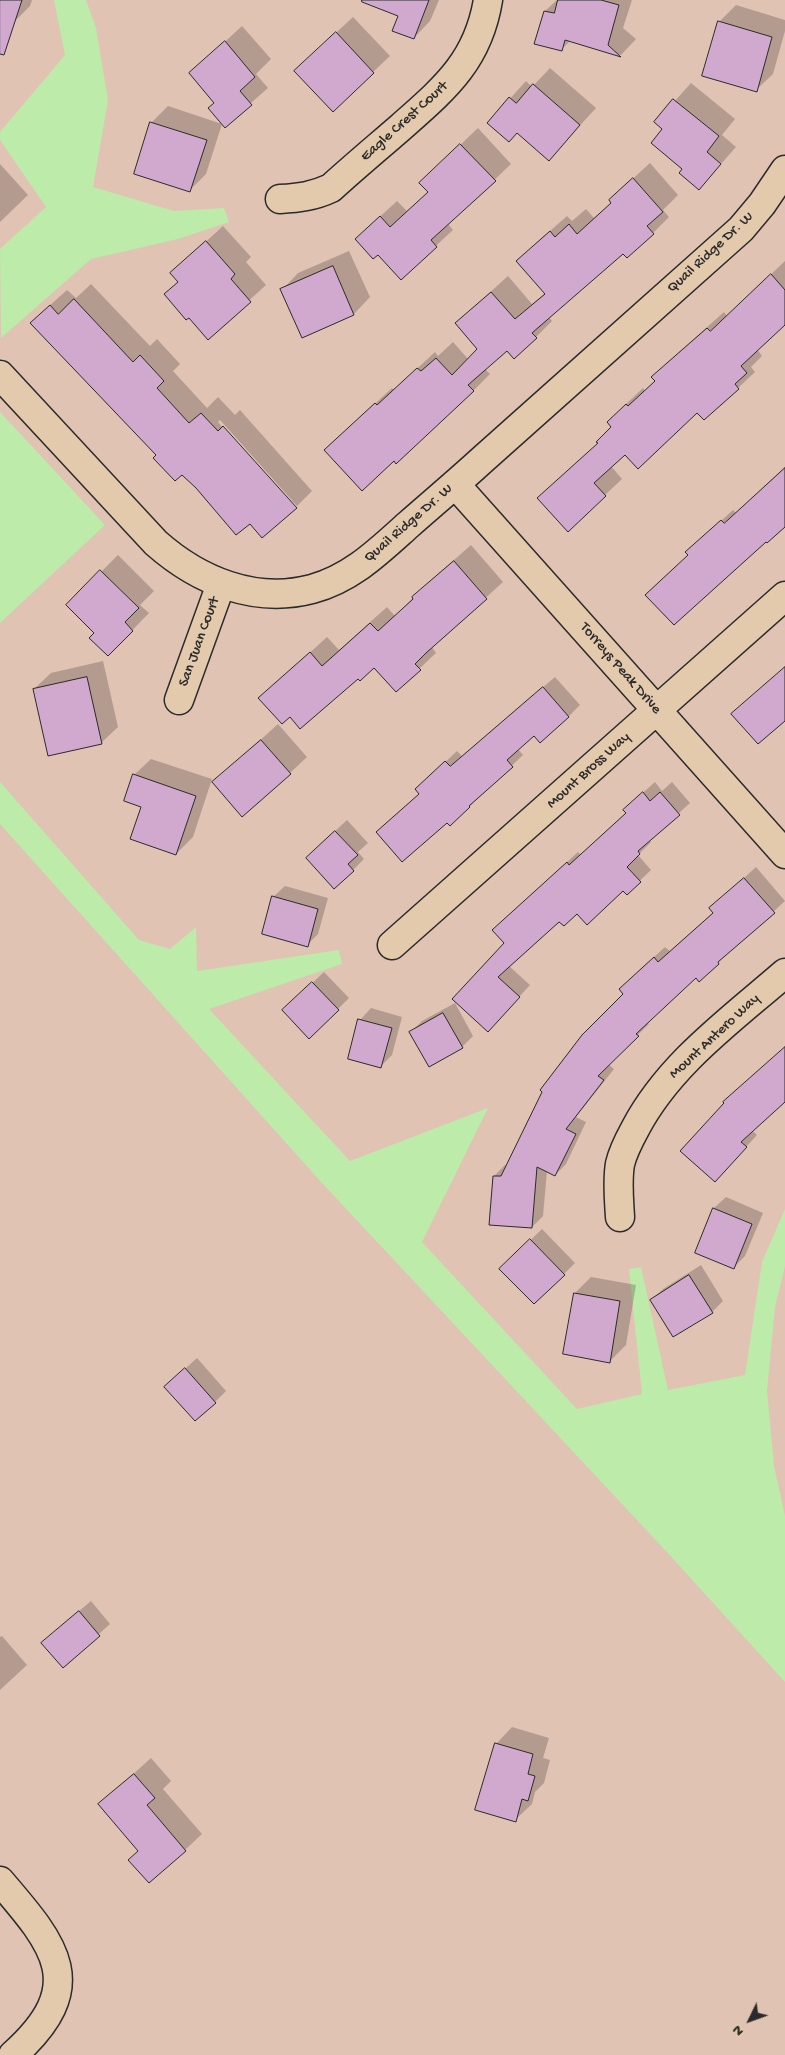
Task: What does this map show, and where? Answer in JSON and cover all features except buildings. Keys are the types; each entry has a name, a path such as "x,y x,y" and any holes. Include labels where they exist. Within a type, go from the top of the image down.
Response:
{"street":[{"name":"Eagle Crest Court","path":"280,199 316,195 331,188 436,96 453,78 470,52 480,32 488,0"},
{"name":"Quail Ridge Dr. W","path":"0,375 156,544 183,564 208,579 251,592 273,594 300,592 335,581 364,563 455,484 741,229 762,204 785,170"},
{"name":"Torreys Peak Drive","path":"455,484 785,854"},
{"name":"San Juan Court","path":"178,700 221,584"},
{"name":"Mount Bross Way","path":"392,945 785,596"},
{"name":"Mount Antero Way","path":"620,1217 618,1175 621,1161 636,1127 654,1099 682,1064 785,973"},
{"path":"0,1881 28,1913 46,1938 56,1960 58,1981 53,2006 42,2025 13,2055"}],"green space":[{"path":"54,0 86,0 96,28 108,100 93,187 174,211 224,208 229,222 178,239 91,259 1,338 0,249 46,207 0,140 0,132 65,55"},
{"path":"0,412 105,525 0,623"},
{"path":"0,782 139,940 170,949 196,927 197,971 339,950 342,964 209,1009 350,1161 488,1108 422,1242 577,1409 642,1394 629,1269 641,1267 668,1390 745,1375 762,1262 785,1209 785,1266 775,1307 767,1391 774,1466 785,1516 785,1682 665,1550 322,1183 0,824"}]}
